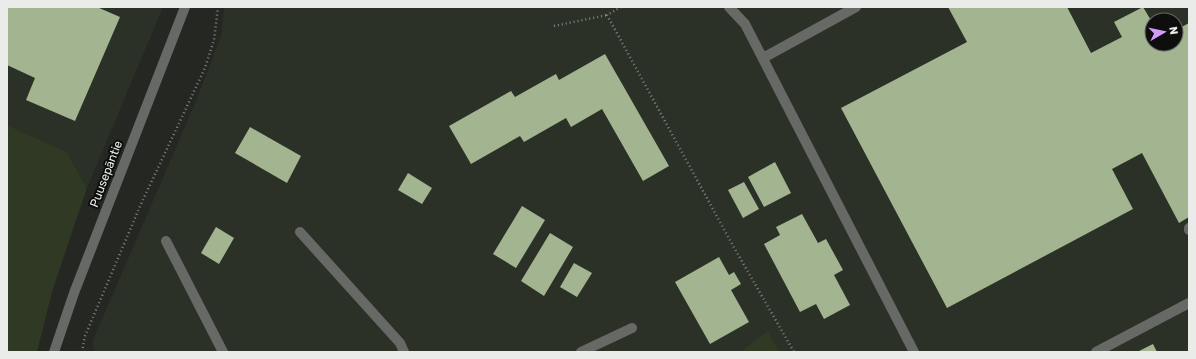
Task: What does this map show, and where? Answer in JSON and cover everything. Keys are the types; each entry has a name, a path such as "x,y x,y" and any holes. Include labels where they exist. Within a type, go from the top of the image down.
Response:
{"street":[{"name":"Puusepäntie","path":"54,352 74,293 185,7"},
{"path":"729,7 745,24 914,352"},
{"path":"763,58 856,7"},
{"path":"300,232 400,343 404,352"},
{"path":"166,242 223,352"},
{"path":"1096,352 1189,304"},
{"path":"581,352 632,328"}],"path":[{"path":"82,352 85,336 141,204 206,68 214,40 218,7"},
{"path":"554,26 607,15 621,7"},
{"path":"607,15 732,244 794,352"}],"shaded area":[{"path":"7,7 163,7 87,188 67,152 7,125"},
{"path":"224,7 1189,7 1189,352 94,352 93,340 196,101 221,36"}],"green space":[{"path":"7,125 67,152 87,188 52,292 37,352 7,352"},
{"path":"768,331 779,352 740,352"}],"building":[{"path":"7,7 97,7 120,17 75,121 26,100 35,78 7,65"},
{"path":"948,7 1067,7 1091,53 1122,37 1114,22 1143,7 1146,12 1144,12 1144,52 1184,52 1184,26 1189,23 1189,217 1179,223 1142,153 1112,169 1133,209 947,308 841,108 967,42"},
{"path":"605,54 669,166 643,181 602,109 571,127 566,118 524,142 520,136 471,164 449,126 511,91 515,97 556,74 559,80"},
{"path":"250,127 301,156 287,183 235,153"},
{"path":"775,162 791,193 764,207 748,177"},
{"path":"408,173 432,188 422,204 398,190"},
{"path":"744,182 759,209 743,218 728,190"},
{"path":"522,206 545,220 516,268 493,254"},
{"path":"802,214 818,243 826,239 843,270 834,275 850,305 824,319 816,304 800,312 764,244 780,235 776,227"},
{"path":"216,227 234,238 219,264 201,253"},
{"path":"550,233 573,247 544,296 521,281"},
{"path":"719,257 729,275 734,272 741,284 731,290 749,322 710,344 675,282"},
{"path":"574,263 592,273 577,297 560,287"},
{"path":"1153,344 1157,352 1137,352"}]}
